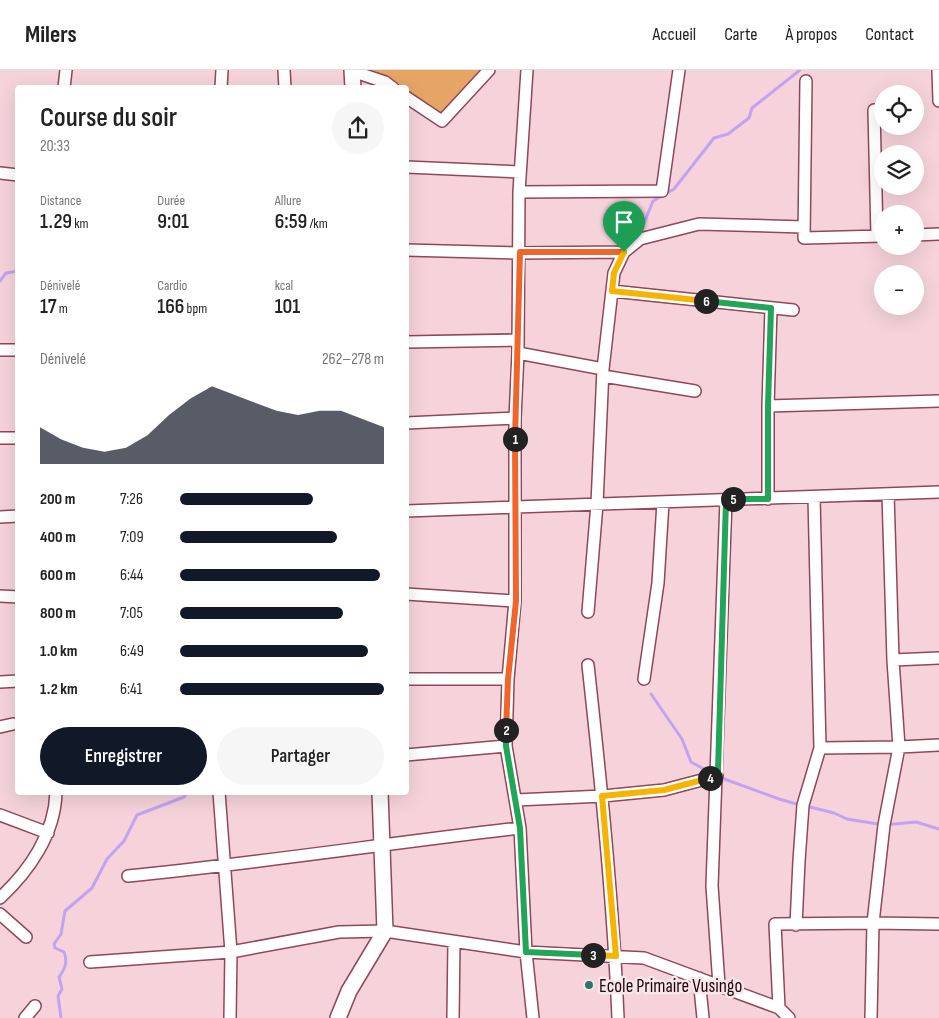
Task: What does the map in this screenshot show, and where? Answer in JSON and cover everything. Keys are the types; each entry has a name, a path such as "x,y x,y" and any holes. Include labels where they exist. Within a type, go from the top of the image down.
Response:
{"street":[{"path":"64,85 66,70"},
{"path":"221,85 222,70"},
{"path":"284,70 284,85"},
{"path":"409,99 442,121 489,70"},
{"path":"527,70 519,192 520,252 515,418 516,601 508,679 506,746 520,828 526,952 532,1018"},
{"path":"519,192 662,191 679,70"},
{"path":"938,70 939,102"},
{"path":"353,85 352,71 389,85"},
{"path":"806,81 804,238 874,236"},
{"path":"875,135 879,205"},
{"path":"409,167 520,172"},
{"path":"0,172 15,174"},
{"path":"588,612 597,504 603,373 614,273 624,252 640,239 699,224 804,227"},
{"path":"924,235 939,234"},
{"path":"409,250 624,252"},
{"path":"612,291 792,310"},
{"path":"768,499 771,308"},
{"path":"409,342 517,340"},
{"path":"0,350 15,350"},
{"path":"518,353 603,373 695,391"},
{"path":"768,406 939,401"},
{"path":"409,423 515,418"},
{"path":"0,438 15,438"},
{"path":"409,511 939,492"},
{"path":"871,1018 873,923 884,825 899,747 893,660 888,494"},
{"path":"796,925 798,861 803,805 820,748 814,497"},
{"path":"718,985 712,886 726,500"},
{"path":"644,679 658,583 663,502"},
{"path":"0,518 15,516"},
{"path":"409,594 516,601"},
{"path":"0,596 15,596"},
{"path":"893,660 939,658"},
{"path":"588,665 616,956 618,1018"},
{"path":"409,679 508,679"},
{"path":"0,682 15,681"},
{"path":"0,727 13,724"},
{"path":"820,748 939,745"},
{"path":"409,755 506,746"},
{"path":"516,800 602,796 664,790 717,776"},
{"path":"0,898 15,884 48,833 55,795"},
{"path":"219,795 231,952 230,1018"},
{"path":"338,1018 349,991 385,931 380,795"},
{"path":"0,815 48,833"},
{"path":"128,876 224,866 382,844 520,828"},
{"path":"0,914 26,937"},
{"path":"779,1008 775,924 939,924"},
{"path":"90,962 231,952 339,932 385,931 526,952 644,958 779,1008 789,1018"},
{"path":"454,942 454,1018"},
{"path":"700,978 703,1018"},
{"path":"25,1018 35,1006"}],"shaded area":[{"path":"371,70 482,70 439,115 409,95 409,85 394,85"}],"waterway":[{"path":"642,228 653,201 674,189 714,138 728,134 749,118 752,108 800,70"},
{"path":"0,281 6,273 15,272"},
{"path":"651,694 682,739 691,762 713,774"},
{"path":"719,777 800,805"},
{"path":"61,1018 58,996 62,989 59,977 66,959 64,952 55,948 54,944 61,934 65,911 92,888 107,859 124,841 137,815 186,795"},
{"path":"806,806 834,813 847,819 884,825 916,822 939,829"}],"place":[{"name":"Ecole Primaire Vusingo","path":"589,985"}],"route":[{"path":"520,252 624,252 614,273 612,291 771,308 768,499 726,500 717,776 664,790 602,796 616,956 526,952 520,828 506,746 508,679 516,601 515,418 520,252"}]}
